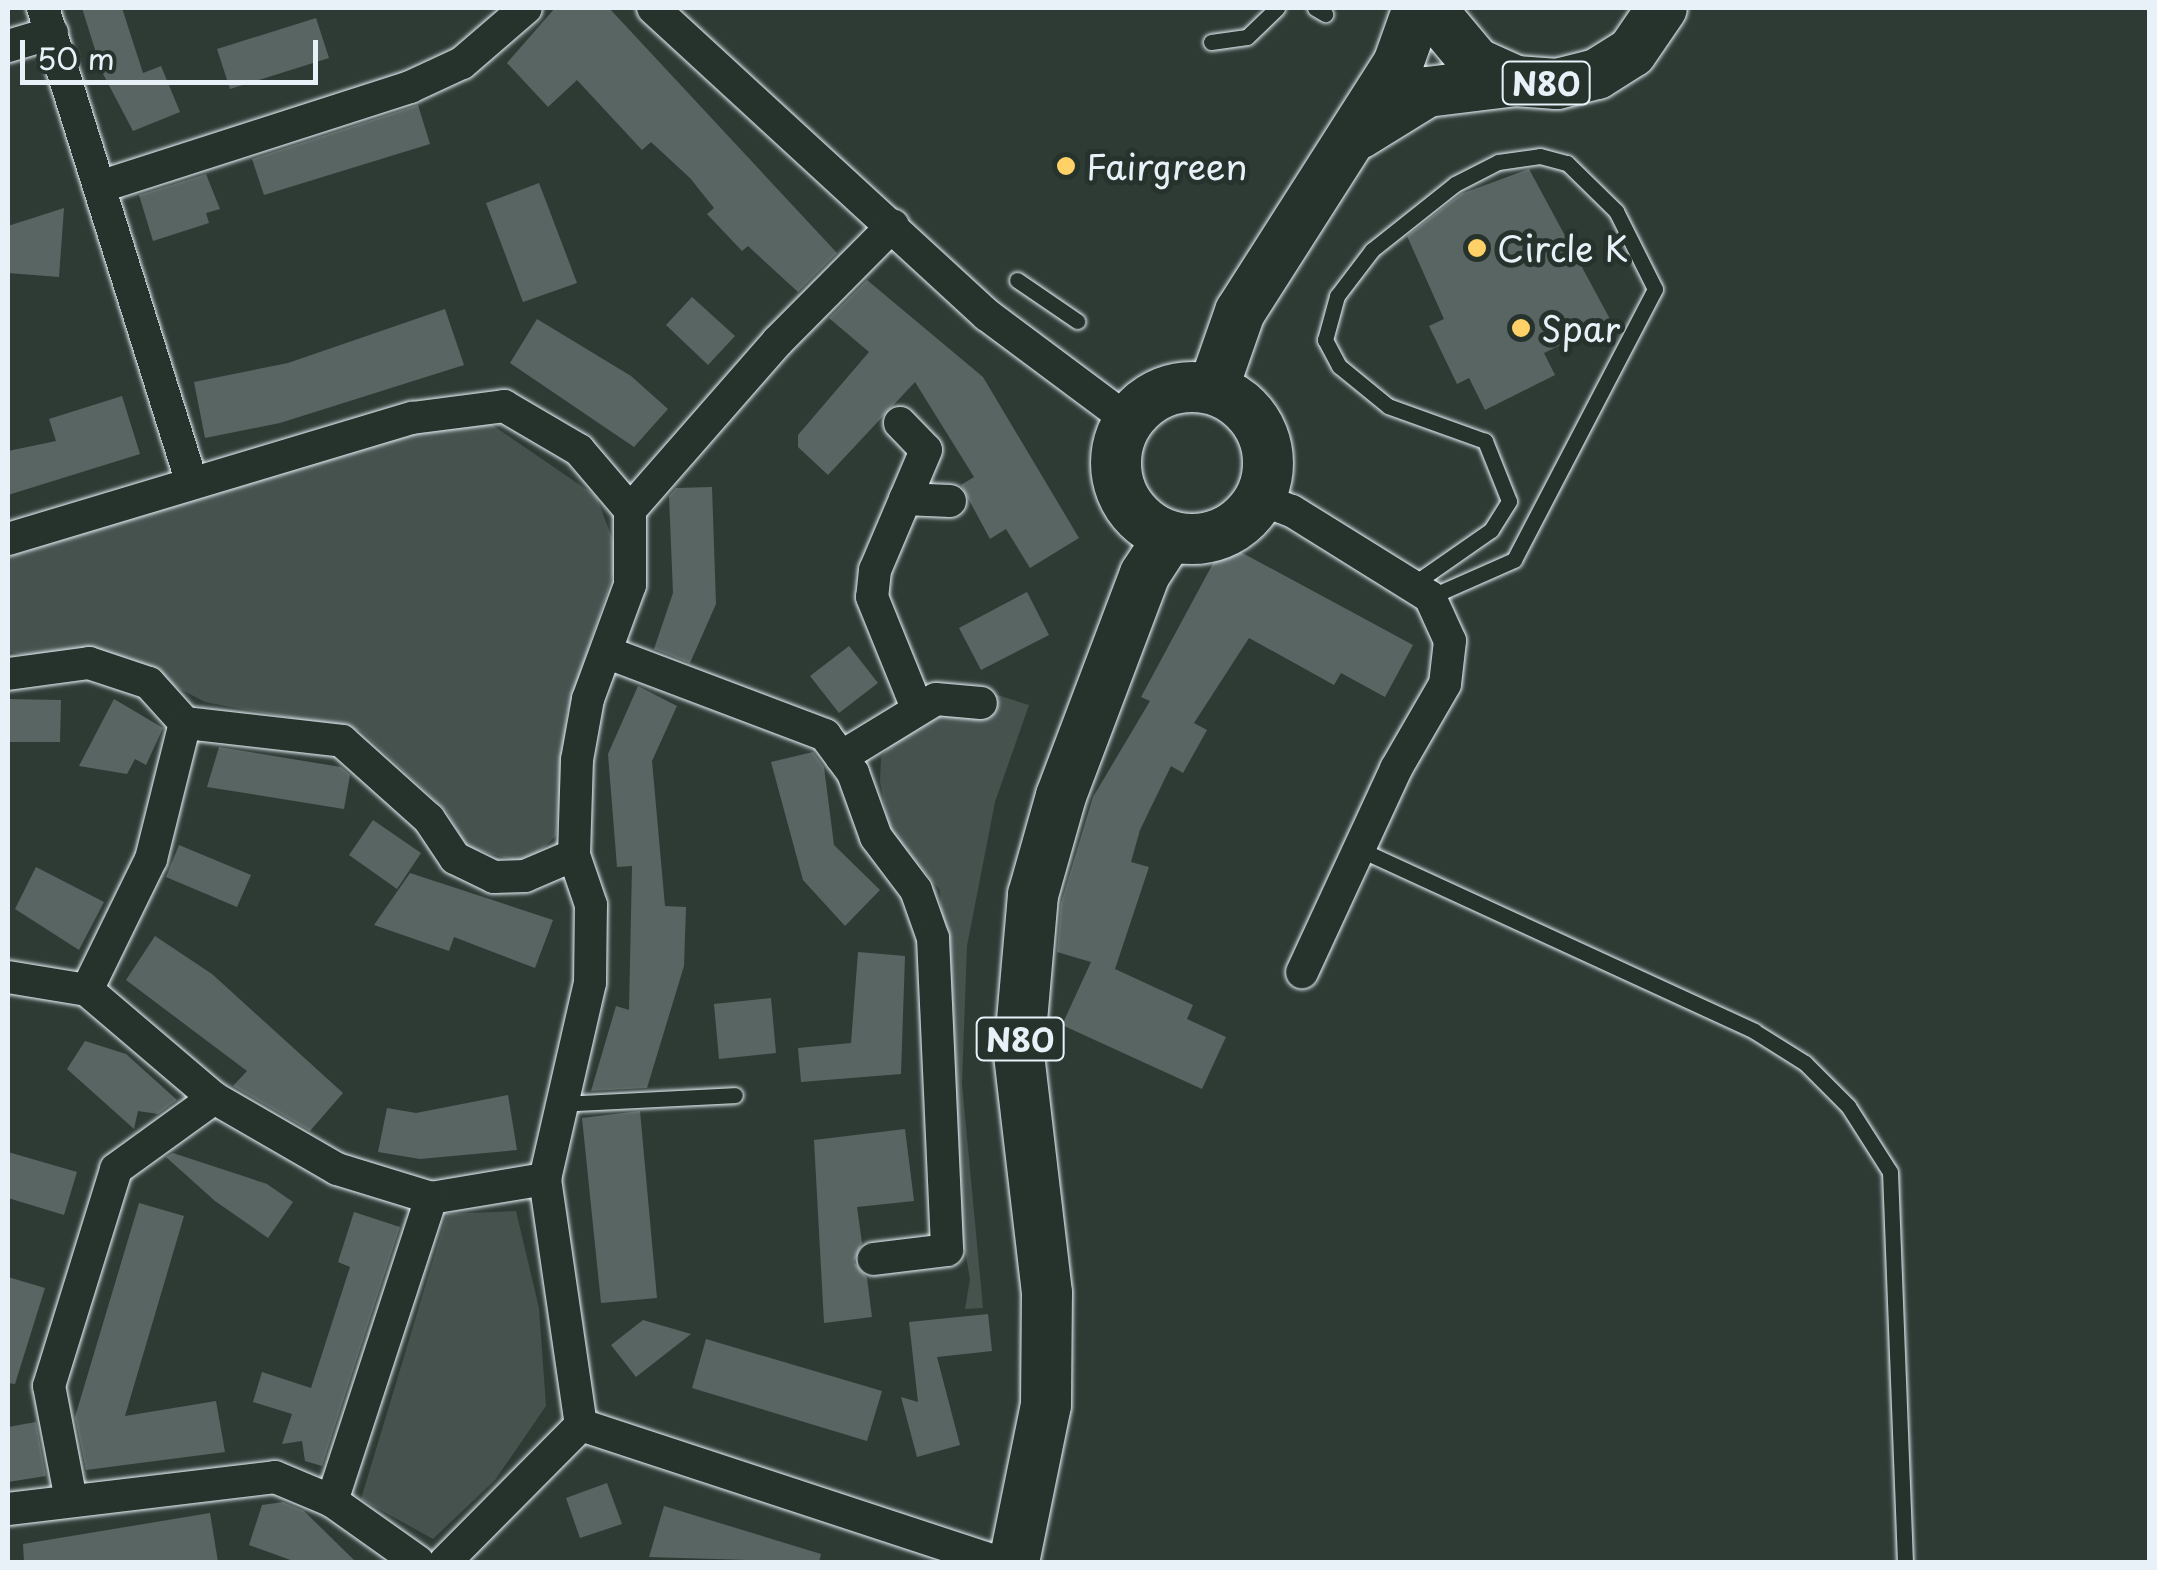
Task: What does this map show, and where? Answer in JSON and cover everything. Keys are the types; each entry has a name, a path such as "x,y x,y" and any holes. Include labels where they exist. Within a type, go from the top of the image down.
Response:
{"main road":[{"name":"N80","path":"1214,389 1240,312 1339,146 1398,64 1418,8"},
{"name":"N80","path":"1430,8 1476,63 1516,81"},
{"name":"N80","path":"1339,146 1427,92 1516,81 1557,84 1597,74 1632,52 1662,8"},
{"path":"1214,389 1234,399 1262,433 1268,455 1260,499 1221,534 1168,537 1130,509 1119,488 1114,465 1128,420 1166,390 1214,389"},
{"name":"N80","path":"1014,1562 1046,1405 1047,1293 1019,1055 1034,895 1117,648 1168,537"}],"street":[{"path":"102,186 410,87 462,63 526,8"},
{"path":"653,8 987,314 1128,420"},
{"path":"8,46 47,20 192,481"},
{"path":"630,510 778,340 893,225"},
{"path":"8,540 192,481 412,418 504,406 580,450 630,510 630,585 611,654 588,699 574,855 592,905 590,983 558,1104 545,1179 581,1425"},
{"path":"900,422 926,450 872,597 917,708"},
{"path":"905,499 950,501"},
{"path":"1260,499 1292,511 1420,591 1450,641 1444,684 1359,849 1302,972"},
{"path":"611,654 825,735 841,757 876,837 916,890 933,938 948,1250 874,1258"},
{"path":"8,674 90,664 148,683 185,723 342,740 429,818 455,858 494,877 525,876 574,855"},
{"path":"841,757 917,708 958,697 981,704"},
{"path":"87,990 152,860 185,723"},
{"path":"8,976 87,990 214,1098 338,1168 431,1198 545,1179"},
{"path":"71,1500 50,1386 116,1169 214,1098"},
{"path":"332,1501 431,1198"},
{"path":"445,1562 581,1425"},
{"path":"581,1425 998,1562"},
{"path":"8,1509 274,1477 332,1501 418,1562"}],"lane":[{"path":"1211,42 1247,37 1277,8"},
{"path":"1540,156 1567,163 1616,211 1655,290 1514,560 1420,591 1491,530 1509,501 1484,441 1388,406 1339,366 1324,340 1337,296 1424,202 1498,162 1540,156"},
{"path":"1017,280 1077,321"},
{"path":"1359,849 1754,1031 1805,1063 1848,1106 1890,1172 1905,1562"},
{"path":"558,1104 734,1095"}],"shaded area":[{"path":"488,422 596,496 619,556 567,713 556,836 538,853 516,861 467,847 446,810 361,731 205,702 153,675 8,652 8,557 415,428"},
{"path":"991,693 1029,705 995,802 967,946 962,1084 983,1308 965,1309 970,1279 955,1193 940,890 889,828 880,781 881,757 899,736"},
{"path":"516,1211 539,1308 546,1406 495,1480 433,1539 361,1499 447,1214"}],"building":[{"path":"82,8 122,8 143,73 161,66 180,112 133,131 102,72"},
{"path":"555,8 609,8 837,253 798,292 748,246 742,251 707,214 714,208 690,178 651,142 642,150 577,80 548,107 507,63"},
{"path":"316,18 329,58 230,89 217,49"},
{"path":"418,105 430,144 264,195 252,159"},
{"path":"1529,169 1611,321 1544,353 1555,375 1485,410 1469,378 1457,384 1429,326 1444,319 1407,236 1461,194"},
{"path":"206,174 220,209 206,213 209,223 153,241 139,195"},
{"path":"539,183 577,283 523,302 486,203"},
{"path":"64,208 59,277 8,273 8,226"},
{"path":"867,280 983,377 1079,538 1030,568 1006,529 990,539 961,485 974,477 915,382 828,475 798,447 798,435 869,352 829,318"},
{"path":"692,297 735,336 708,365 666,325"},
{"path":"445,309 464,365 280,423 205,438 194,382 288,363"},
{"path":"537,319 631,376 668,409 634,447 510,363"},
{"path":"122,396 140,454 8,495 8,451 56,441 49,419"},
{"path":"712,487 716,604 690,663 654,649 673,593 669,496 676,488"},
{"path":"1224,543 1413,645 1385,697 1341,673 1334,685 1249,638 1194,723 1207,730 1183,773 1171,766 1140,830 1131,862 1149,867 1115,969 1193,1005 1187,1019 1226,1037 1202,1089 1062,1025 1091,962 1057,952 1061,903 1093,797 1150,701 1141,697"},
{"path":"1027,592 1049,635 981,670 959,628"},
{"path":"849,646 878,683 839,713 810,676"},
{"path":"638,686 677,706 652,761 665,906 686,907 684,966 647,1088 591,1091 616,1006 629,1010 632,866 617,867 608,754"},
{"path":"8,699 61,700 60,742 8,742"},
{"path":"114,699 163,728 146,765 135,759 127,774 79,766"},
{"path":"219,747 341,767 350,775 344,809 207,787"},
{"path":"813,752 824,767 834,845 880,890 845,926 803,880 771,762"},
{"path":"373,820 421,853 397,889 349,855"},
{"path":"179,845 251,875 237,907 166,877"},
{"path":"36,867 104,902 79,950 15,909"},
{"path":"410,873 553,920 535,968 454,937 449,951 374,925"},
{"path":"155,936 212,974 343,1093 310,1131 233,1086 247,1071 126,980"},
{"path":"858,952 905,956 901,1074 801,1082 798,1048 851,1043"},
{"path":"771,998 776,1053 719,1059 714,1004"},
{"path":"85,1041 126,1054 177,1100 158,1114 138,1111 134,1129 67,1069"},
{"path":"508,1095 517,1150 420,1159 378,1152 387,1108 416,1113"},
{"path":"640,1111 657,1298 601,1303 582,1118"},
{"path":"905,1129 914,1201 857,1207 862,1243 854,1262 867,1278 872,1317 824,1323 814,1140"},
{"path":"8,1152 77,1172 64,1215 8,1198"},
{"path":"173,1153 267,1184 293,1202 268,1238 215,1201 166,1157"},
{"path":"139,1203 184,1216 125,1416 216,1401 225,1452 86,1470 75,1417"},
{"path":"354,1212 400,1227 322,1466 305,1461 302,1441 282,1444 292,1414 253,1402 262,1372 311,1388 350,1267 338,1262"},
{"path":"8,1277 45,1288 15,1384 8,1383"},
{"path":"988,1314 992,1351 937,1357 960,1445 917,1457 901,1397 918,1402 909,1322"},
{"path":"643,1320 691,1334 636,1377 611,1345"},
{"path":"706,1339 882,1391 867,1441 692,1388"},
{"path":"36,1422 46,1476 8,1482 8,1427"},
{"path":"607,1483 622,1524 580,1538 566,1498"},
{"path":"283,1502 304,1511 356,1562 296,1562 249,1545 262,1505"},
{"path":"664,1506 821,1554 819,1562 649,1557"},
{"path":"210,1513 218,1562 24,1562 23,1544"}],"place":[{"name":"Fairgreen","path":"1066,166"},
{"name":"Circle K","path":"1477,248"},
{"name":"Spar","path":"1521,328"}]}
